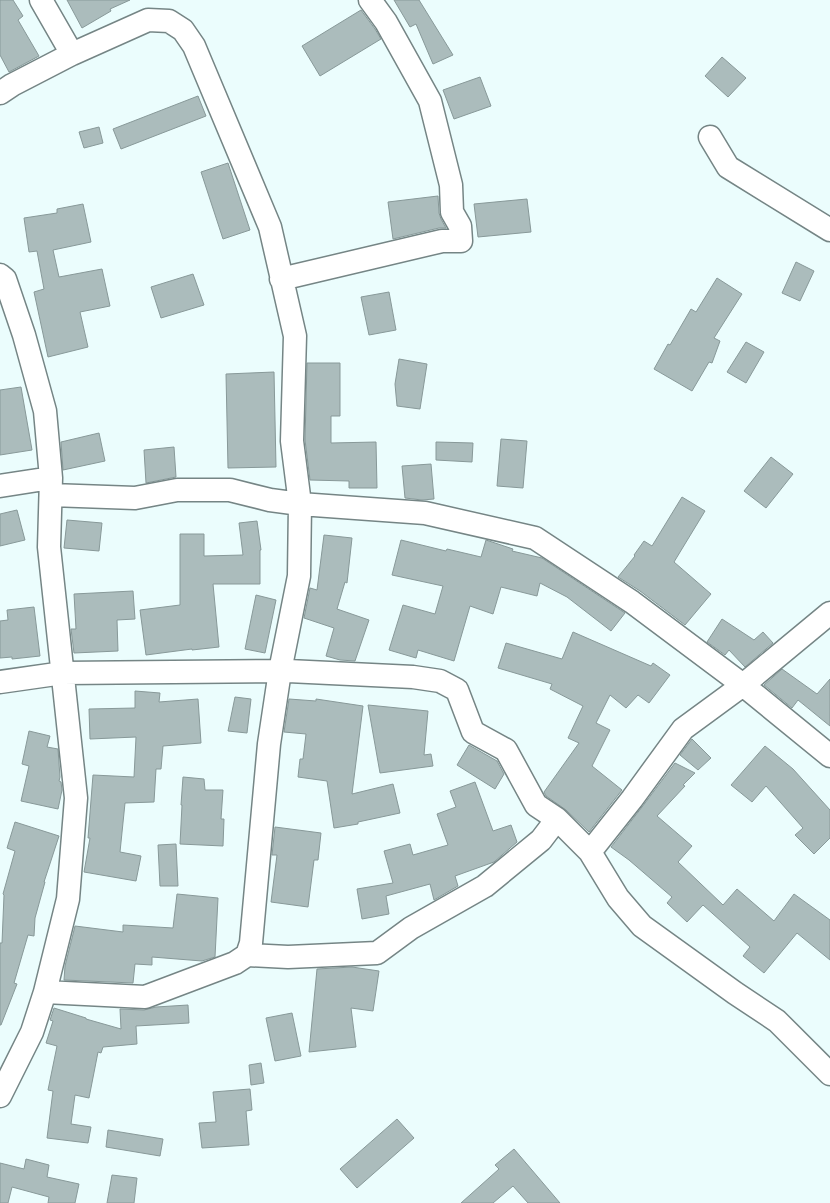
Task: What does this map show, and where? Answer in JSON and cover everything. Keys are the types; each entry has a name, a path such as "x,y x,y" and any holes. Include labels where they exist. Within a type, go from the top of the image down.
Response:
{"street":[{"path":"41,0 72,54"},
{"path":"281,279 442,240 461,241 460,226 452,212 451,185 430,101 386,22 370,0"},
{"path":"0,93 72,54 148,20 169,20 183,30 194,46 270,227 295,336 292,441 300,504 299,576 280,671 269,744 251,943 248,955"},
{"path":"710,137 728,166 830,230"},
{"path":"0,275 5,279 24,335 45,411 51,487 49,547 76,798 68,899 45,992 32,1032 0,1096"},
{"path":"0,486 51,487 136,498 177,490 230,490 270,500 300,504 425,513 535,538 632,602 743,685 830,756"},
{"path":"590,852 683,729 743,685 830,613"},
{"path":"0,682 63,673 280,671 413,677 440,681 457,690 473,732 506,750 536,806 557,819 590,852 618,898 642,926 777,1021 830,1074"},
{"path":"45,992 145,997 235,963 248,955 288,957 377,953 411,928 485,886 541,840 557,819"}],"building":[{"path":"0,0 13,0 23,16 18,20 39,56 9,72 0,55"},
{"path":"67,0 130,0 110,9 111,11 82,28"},
{"path":"394,0 419,0 453,55 433,64 416,24 410,27"},
{"path":"361,10 381,39 320,76 302,46"},
{"path":"722,57 746,78 728,97 705,76"},
{"path":"480,77 491,106 454,119 443,90"},
{"path":"198,96 206,116 121,149 113,129"},
{"path":"99,127 103,143 84,148 79,132"},
{"path":"228,163 250,230 223,239 201,172"},
{"path":"438,196 439,213 446,228 393,239 388,202"},
{"path":"527,199 531,232 478,237 474,204"},
{"path":"83,204 91,242 53,250 59,277 102,269 110,306 80,312 88,347 48,357 34,292 44,289 37,251 29,252 24,218 57,213 57,209"},
{"path":"796,262 814,271 800,301 782,293"},
{"path":"193,274 204,305 161,318 151,287"},
{"path":"717,278 742,294 714,338 720,341 712,363 709,362 692,391 654,369 691,309 696,312"},
{"path":"389,292 396,330 369,335 361,297"},
{"path":"746,342 764,352 746,383 727,372"},
{"path":"399,359 427,364 420,409 397,406 395,384"},
{"path":"307,363 340,363 340,416 331,416 331,443 376,442 377,488 349,488 349,481 310,480 305,440"},
{"path":"274,372 276,467 228,468 226,374"},
{"path":"21,387 32,450 0,455 0,390"},
{"path":"99,433 105,461 63,470 61,442"},
{"path":"501,439 527,441 523,488 497,486"},
{"path":"436,442 473,443 472,462 436,460"},
{"path":"174,447 176,477 146,483 144,450"},
{"path":"771,457 793,474 766,508 744,491"},
{"path":"431,464 434,499 405,498 402,466"},
{"path":"682,497 705,511 674,562 711,594 685,625 618,577 644,541 652,546"},
{"path":"17,510 25,540 0,546 0,514"},
{"path":"67,520 102,523 99,551 64,548"},
{"path":"257,521 261,550 260,584 213,584 219,647 146,655 140,610 180,605 180,534 204,534 204,556 243,555 239,523"},
{"path":"324,535 352,538 347,583 345,582 337,609 369,620 355,661 340,660 326,656 334,628 304,618 310,588 317,590"},
{"path":"401,540 481,557 486,540 513,549 512,551 542,558 625,613 611,631 567,597 540,583 537,596 501,587 493,614 470,606 454,661 418,650 416,658 389,650 403,605 435,614 443,586 392,575"},
{"path":"133,591 135,619 117,620 118,651 74,653 71,629 76,629 74,594"},
{"path":"256,595 276,600 265,653 245,649"},
{"path":"34,607 40,656 12,659 12,657 0,658 0,621 8,620 7,610"},
{"path":"722,619 754,640 763,632 773,643 745,667 729,650 725,655 707,642"},
{"path":"573,632 651,666 653,663 670,675 649,703 638,695 626,708 610,695 596,723 610,730 592,766 622,790 589,832 566,810 546,796 544,792 579,743 568,738 583,706 550,689 552,684 498,668 506,643 562,659"},
{"path":"782,669 817,694 830,679 830,726 798,700 792,708 764,685"},
{"path":"135,691 160,693 159,702 198,699 201,743 163,746 161,769 156,769 154,802 125,803 120,852 141,856 136,881 84,872 90,838 88,838 93,775 134,777 136,737 90,739 89,709 135,708"},
{"path":"235,697 251,699 247,733 228,731"},
{"path":"289,699 316,701 316,699 363,706 352,794 393,784 400,813 334,828 327,781 298,777 300,759 303,759 306,734 284,732"},
{"path":"368,705 428,711 424,755 431,754 433,766 380,773"},
{"path":"29,731 50,736 47,747 58,749 59,781 61,782 62,790 58,809 21,801 29,766 22,764"},
{"path":"692,739 711,758 698,770 680,755"},
{"path":"469,745 497,761 504,774 495,789 457,765"},
{"path":"765,746 793,769 830,810 830,838 814,854 795,835 803,828 766,786 752,802 731,785"},
{"path":"675,763 695,773 657,816 692,846 678,862 723,905 737,889 774,921 794,894 830,920 830,960 797,933 764,973 743,956 750,947 703,905 687,922 667,903 672,897 611,847"},
{"path":"183,777 204,779 205,790 223,790 221,819 224,819 223,846 180,844"},
{"path":"475,782 493,831 511,825 517,842 494,862 455,876 458,886 434,900 430,884 386,896 389,914 362,919 357,889 393,883 384,851 410,844 413,855 448,845 437,814 456,807 450,791"},
{"path":"15,822 59,836 35,918 34,936 28,935 14,983 17,984 0,1025 0,943 2,943 3,894 15,851 7,848"},
{"path":"275,827 321,833 318,860 314,860 308,907 271,902 277,855 272,855"},
{"path":"176,844 178,886 160,886 158,845"},
{"path":"177,894 218,898 215,957 202,961 152,957 152,965 135,964 133,983 64,980 65,966 75,926 123,932 123,925 173,928"},
{"path":"352,967 379,971 373,1011 351,1008 356,1047 309,1052 317,969"},
{"path":"188,1005 189,1023 136,1026 137,1044 103,1047 101,1053 98,1052 89,1098 75,1095 71,1124 91,1127 88,1143 47,1138 53,1091 48,1090 57,1046 46,1043 53,1021 50,1020 54,1008 121,1029 120,1009 144,1010 156,1007"},
{"path":"292,1013 301,1056 275,1061 266,1018"},
{"path":"261,1063 264,1083 251,1085 249,1065"},
{"path":"250,1089 252,1110 246,1111 249,1145 202,1148 199,1123 216,1122 213,1092"},
{"path":"397,1119 414,1138 357,1188 340,1169"},
{"path":"108,1130 163,1139 160,1156 106,1147"},
{"path":"514,1149 560,1203 528,1203 513,1186 493,1203 461,1203 499,1169 495,1165"},
{"path":"26,1159 49,1165 47,1177 79,1184 75,1203 48,1203 49,1197 12,1187 8,1203 0,1203 0,1163 24,1169"},
{"path":"112,1175 137,1178 134,1203 107,1203"}]}
